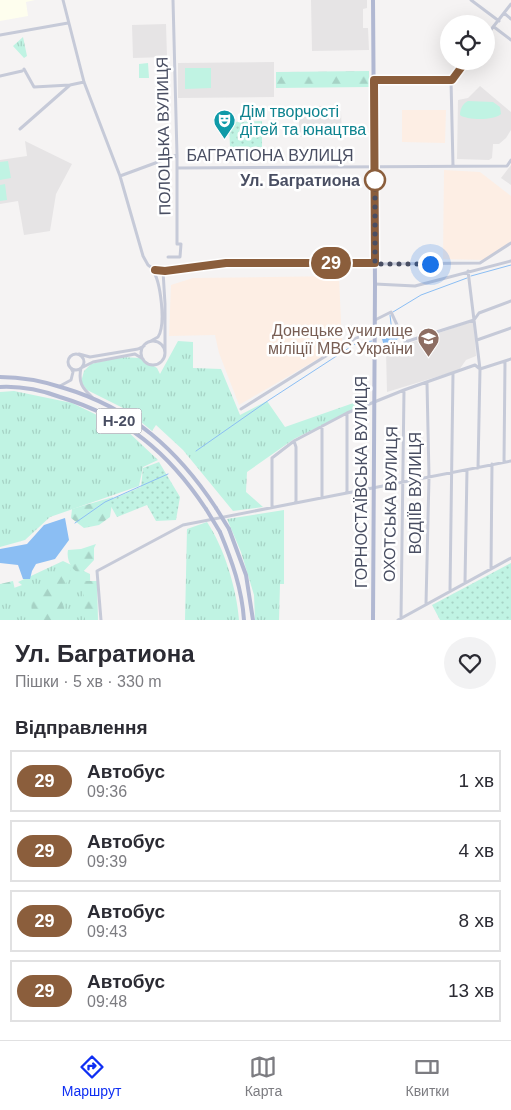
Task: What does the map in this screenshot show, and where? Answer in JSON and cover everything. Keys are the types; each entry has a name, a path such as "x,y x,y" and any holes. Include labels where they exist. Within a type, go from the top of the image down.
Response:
{"main road":[{"path":"373,0 375,284"},
{"name":"ГОРНОСТАЇВСЬКА ВУЛИЦЯ","path":"373,620 375,284"},
{"name":"Н-20","path":"0,378 32,380 60,386 92,398 126,414 159,440 195,478 229,529 248,582 253,620"},
{"name":"Н-20","path":"0,387 29,389 57,395 88,406 117,420 139,435 165,457 206,509 220,532 237,578 243,604 244,620"}],"street":[{"path":"60,386 71,380 73,372 68,364 72,355 79,354 90,357 138,349 158,338 160,334 161,312 156,275 143,256 120,176 84,82 63,0"},
{"name":"ПОЛОЦЬКА ВУЛИЦЯ","path":"168,256 180,257 181,244 177,244 173,0"},
{"path":"471,0 498,21"},
{"path":"495,26 511,4"},
{"path":"504,13 511,19"},
{"path":"0,35 68,23"},
{"path":"495,28 511,40"},
{"path":"0,76 23,70 34,87 70,85 84,82"},
{"path":"453,166 452,80 459,70"},
{"path":"374,80 452,80"},
{"path":"20,129 70,85"},
{"path":"120,176 176,155"},
{"name":"БАГРАТІОНА ВУЛИЦЯ","path":"177,168 507,166 511,160"},
{"path":"148,265 155,270 163,270 226,263 480,263 511,243"},
{"path":"375,284 415,286 511,262"},
{"path":"71,368 76,370 93,362 135,354 148,363 156,365 162,361 165,353 163,270"},
{"path":"468,272 480,369 478,468"},
{"path":"375,320 391,312 405,342 474,320 479,313 511,301"},
{"path":"477,340 511,328"},
{"path":"241,409 345,344 374,329"},
{"path":"149,342 156,341 160,343 165,349 165,353"},
{"path":"144,345 142,350 144,359"},
{"path":"79,354 84,361 79,377 81,386 92,398"},
{"path":"480,369 511,359"},
{"path":"504,462 505,362"},
{"path":"272,507 272,458 294,441 348,413 404,390 475,365 480,369"},
{"path":"450,591 453,373"},
{"name":"ВОДІЇВ ВУЛИЦЯ","path":"426,604 429,477 427,382"},
{"name":"ОХОТСЬКА ВУЛИЦЯ","path":"400,619 404,390"},
{"path":"347,492 348,413"},
{"path":"322,426 322,497"},
{"path":"294,441 296,446 296,502"},
{"path":"101,620 97,571 183,525 511,461"},
{"path":"491,569 492,464"},
{"path":"465,582 467,470"},
{"path":"400,619 511,558"}],"shaded area":[{"path":"0,0 35,0 26,2 28,16 0,21"},
{"path":"311,0 367,0 367,8 363,9 363,28 368,28 369,50 312,51"},
{"path":"166,24 167,57 133,58 132,25"},
{"path":"274,62 274,97 178,98 178,63"},
{"path":"480,86 511,112 511,130 499,144 493,144 492,158 489,160 457,159 458,100 468,98"},
{"path":"322,106 322,112 341,111 342,136 299,137 299,107"},
{"path":"402,110 446,110 445,143 402,142"},
{"path":"25,141 72,164 56,194 50,231 24,235 18,201 0,204 0,160 27,156"},
{"path":"511,165 511,185 501,178"},
{"path":"444,170 480,172 511,196 511,242 485,260 443,259"},
{"path":"339,276 342,345 239,405 219,353 215,335 169,336 171,285 193,278"},
{"name":"Донецьке училище міліції МВС України","path":"474,321 476,356 466,360 459,370 387,392 386,351"}],"green space":[{"path":"23,37 27,56 24,58 13,46"},
{"path":"148,63 149,78 139,78 139,64"},
{"path":"185,68 211,68 211,88 185,89"},
{"path":"369,71 369,87 276,88 276,72"},
{"path":"468,101 493,102 500,107 501,114 487,119 463,117 460,115 461,111 463,105"},
{"path":"262,121 262,147 230,148 229,122"},
{"path":"8,161 11,178 0,180 0,162"},
{"path":"5,184 7,200 0,201 0,185"},
{"path":"178,341 193,342 193,368 221,369 240,415 267,401 285,427 362,400 361,406 294,439 247,472 246,492 263,507 233,511 183,450 156,425 152,431 125,409 87,390 81,382 84,371 91,364 121,357 140,358 157,368 160,374"},
{"path":"14,391 72,403 124,428 158,460 143,467 139,486 50,517 25,540 0,547 0,392"},
{"path":"159,462 180,497 176,520 156,521 147,505 117,517 108,501 141,487 143,468"},
{"path":"113,497 110,517 99,525 84,528 71,518 72,509"},
{"path":"284,510 284,584 280,584 279,620 255,620 254,595 241,552 227,519"},
{"path":"207,522 219,544 229,569 236,596 239,620 185,620 187,529"},
{"path":"96,544 94,560 81,574 78,573 72,568 68,550 81,549"},
{"path":"63,561 90,574 91,620 0,620 0,593 22,585 18,582"},
{"path":"511,563 511,620 440,620 432,605"},
{"path":"62,566 71,569 63,594 63,620 32,620 31,595"},
{"path":"13,581 15,590 0,596 0,584"},
{"path":"83,581 97,581 98,620 85,620"}],"water":[{"path":"396,328 400,334 399,338 390,345 384,346 382,339 386,339 387,333"},
{"path":"65,518 69,540 55,559 36,564 30,579 23,579 18,565 0,563 0,549 27,544 44,525"}],"waterway":[{"path":"471,276 511,265"},
{"path":"393,312 421,295 467,278"},
{"path":"390,315 392,332"},
{"path":"196,451 269,400 355,344 372,341"},
{"path":"75,523 105,502 168,474"}],"bus line":[{"name":"29","path":"155,270 165,271 226,263 375,263 374,80 452,80 459,70"}],"place":[{"name":"Дім творчості дітей та юнацтва","path":"224,139"},
{"name":"Ул. Багратиона","path":"375,180"},
{"name":"Донецьке училище міліції МВС України","path":"429,358"}],"route":[{"path":"375,180 375,264 430,264"}]}
